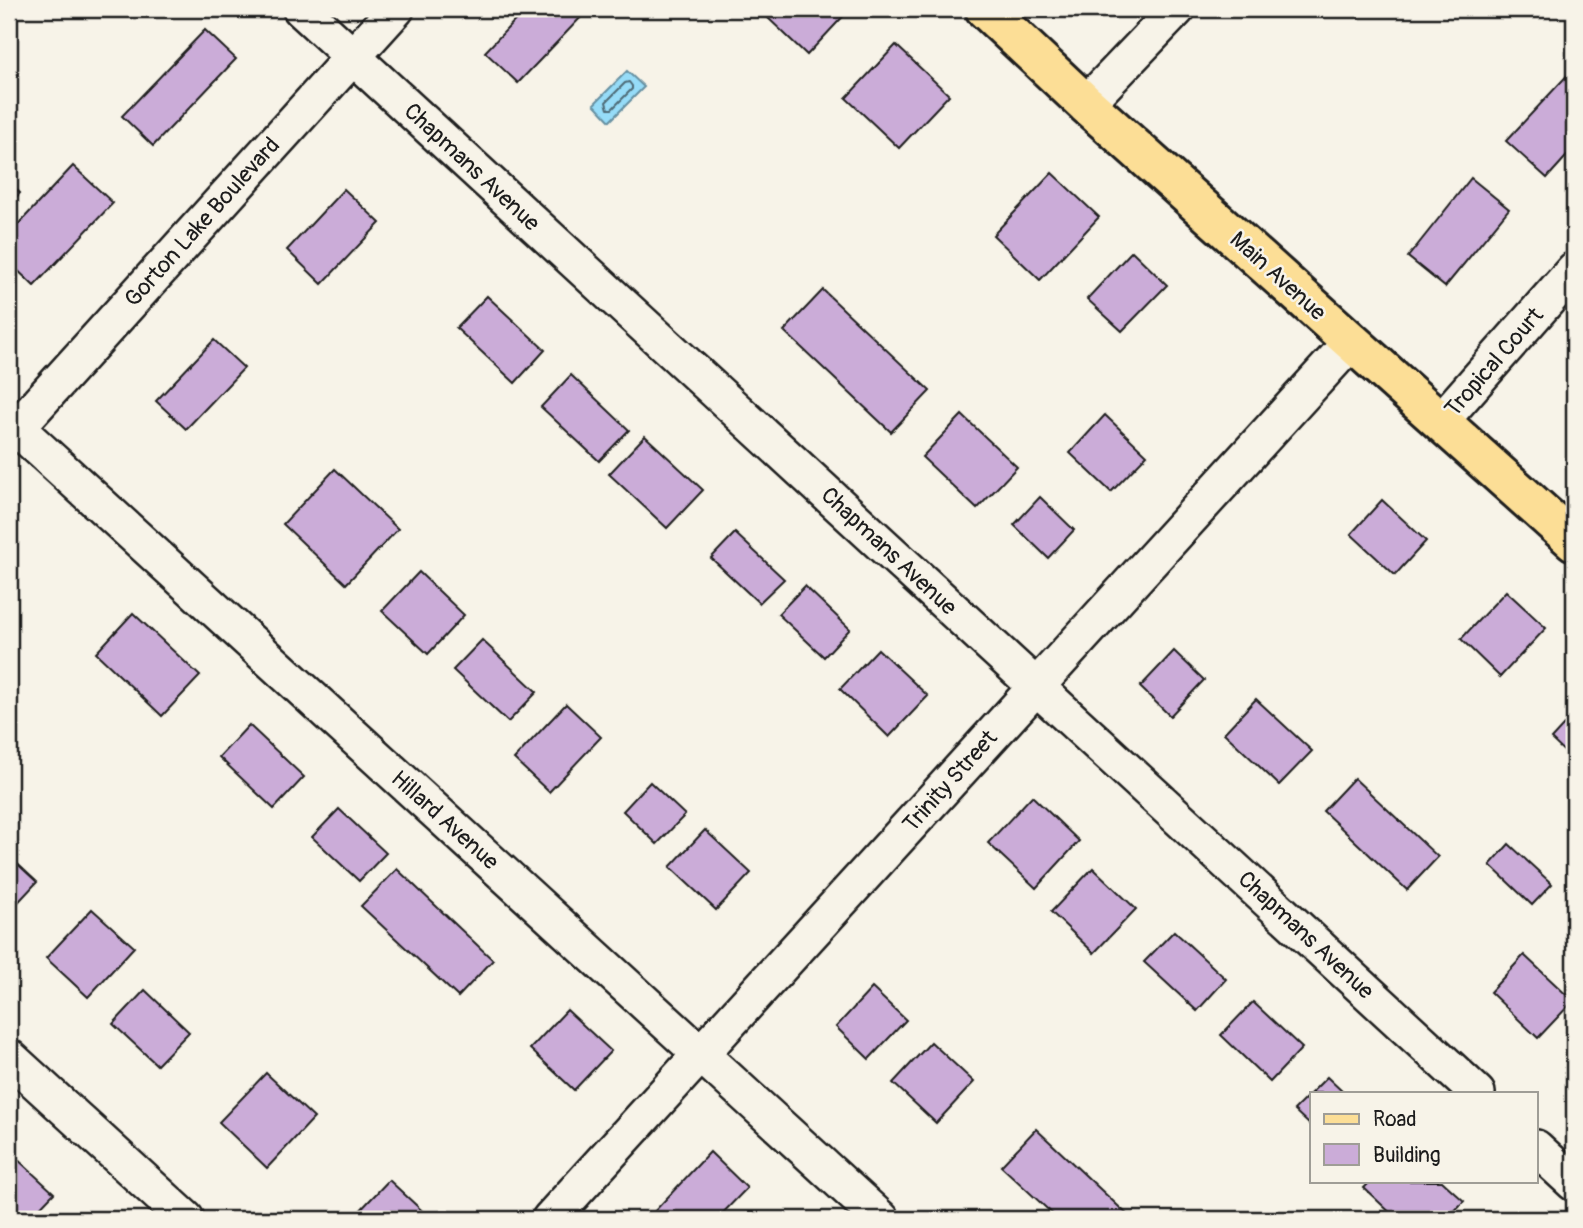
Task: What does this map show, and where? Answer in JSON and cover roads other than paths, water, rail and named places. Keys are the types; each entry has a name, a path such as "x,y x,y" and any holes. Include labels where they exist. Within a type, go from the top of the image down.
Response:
{"main road":[{"name":"Main Avenue","path":"985,9 1086,104 1574,541"}],"street":[{"name":"Chapmans Avenue","path":"301,9 1476,1092"},
{"name":"Gorton Lake Boulevard","path":"11,429 396,9"},
{"path":"1086,104 1177,9"},
{"name":"Tropical Court","path":"1441,421 1574,270"},
{"name":"Trinity Street","path":"550,1219 1351,342"},
{"name":"Hillard Avenue","path":"11,429 881,1219"},
{"path":"9,1056 186,1219"},
{"path":"1538,1150 1574,1183"}],"water":[{"path":"627,71 644,87 610,121 594,104"}]}
